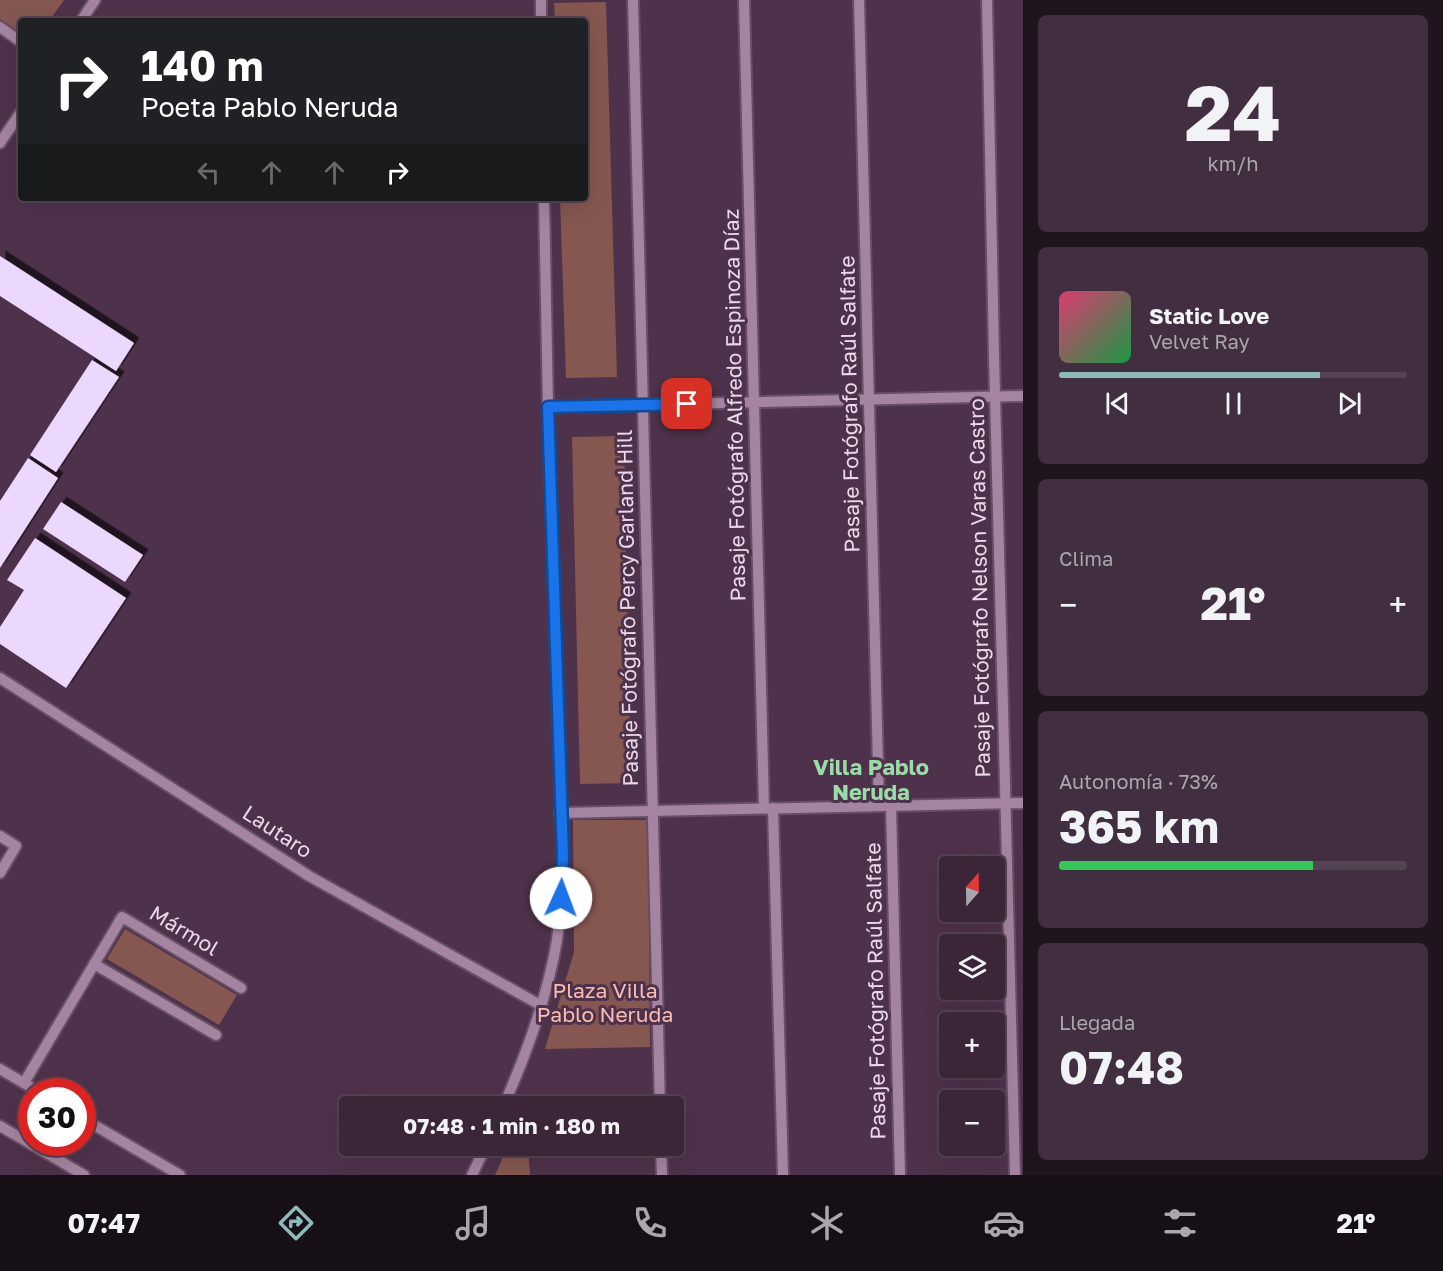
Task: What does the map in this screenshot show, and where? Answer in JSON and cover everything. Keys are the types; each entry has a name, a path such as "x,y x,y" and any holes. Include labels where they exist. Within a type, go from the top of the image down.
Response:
{"street":[{"path":"83,18 95,0"},
{"path":"541,0 541,18"},
{"name":"Pasaje Fotógrafo Percy Garland Hill","path":"633,0 660,1096"},
{"name":"Pasaje Fotógrafo Alfredo Espinoza Díaz","path":"744,0 754,402 783,1175"},
{"name":"Pasaje Fotógrafo Raúl Salfate","path":"859,0 869,400 900,1175"},
{"name":"Pasaje Fotógrafo Nelson Varas Castro","path":"987,0 1014,1175"},
{"path":"0,27 18,40"},
{"path":"0,143 18,116"},
{"path":"508,1096 526,1053 549,979 557,938 563,856 548,407 544,201"},
{"path":"548,407 1023,396"},
{"name":"Lautaro","path":"0,678 309,876 542,1006"},
{"path":"560,813 1023,803"},
{"path":"0,836 16,846 0,873"},
{"name":"Mármol","path":"27,1078 122,917 241,988"},
{"path":"94,964 216,1035"},
{"path":"0,1069 18,1080"},
{"path":"0,1126 84,1175"},
{"path":"96,1126 180,1175"},
{"path":"472,1175 481,1156"},
{"path":"661,1156 662,1175"}],"green space":[{"path":"0,0 64,0 51,18 18,18 18,32 0,19"},
{"path":"606,2 617,377 566,378 560,201 588,201 588,18 555,18 554,3"},
{"path":"624,436 631,783 580,784 572,437"},
{"name":"Plaza Villa Pablo Neruda","path":"573,820 648,820 650,1047 545,1049 574,952"},
{"path":"125,929 237,995 219,1025 107,959"},
{"path":"504,1156 529,1156 530,1175 495,1175"}],"building":[{"path":"0,256 134,343 116,371 0,296"},
{"path":"92,360 119,377 56,472 30,455"},
{"path":"28,458 58,478 0,568 0,501"},
{"path":"61,502 143,555 125,582 43,529"},
{"path":"35,538 126,598 66,688 0,644 0,627 24,590 7,580"}],"district":[{"name":"Villa Pablo Neruda","path":"871,780"}],"route":[{"path":"561,898 563,856 548,407 687,404"}]}
